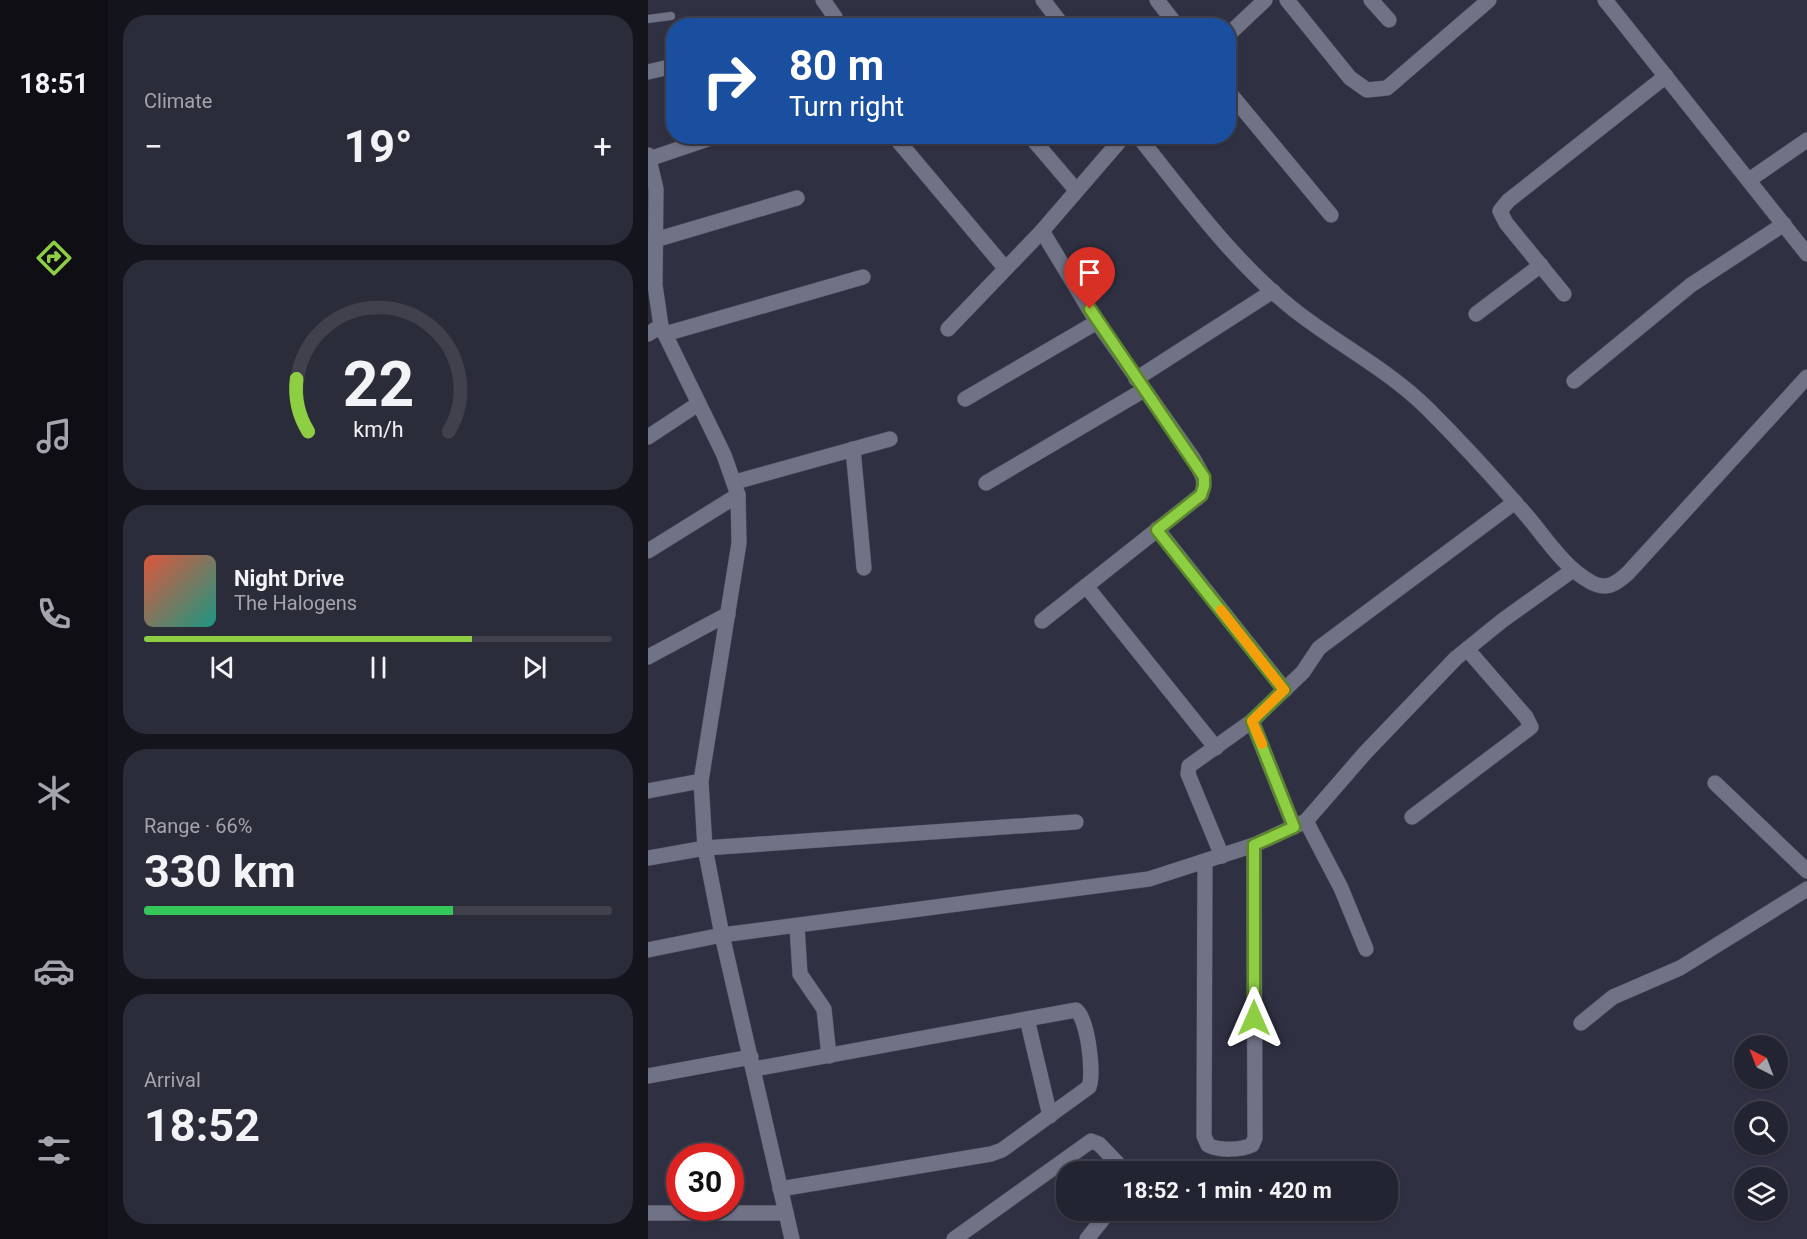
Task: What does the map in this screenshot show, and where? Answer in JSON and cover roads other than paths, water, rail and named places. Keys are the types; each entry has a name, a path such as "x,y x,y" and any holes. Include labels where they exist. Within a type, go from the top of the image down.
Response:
{"street":[{"path":"823,0 835,17"},
{"path":"1043,0 1057,18"},
{"path":"1157,0 1171,18"},
{"path":"1236,27 1265,0"},
{"path":"1287,0 1350,78 1367,90 1387,88 1490,0"},
{"path":"1371,0 1389,20"},
{"path":"1605,0 1807,253"},
{"path":"648,72 666,68"},
{"path":"1564,294 1506,223 1500,211 1508,201 1666,76"},
{"path":"1236,101 1331,215"},
{"path":"1749,180 1807,140"},
{"path":"691,144 649,157 658,332 699,404 736,489 739,543 701,781 705,848 722,935 792,1239"},
{"path":"901,144 1005,268"},
{"path":"1037,144 1076,190"},
{"path":"948,329 1042,231 1117,144"},
{"path":"1145,144 1227,244 1273,291 1293,309 1402,385 1427,407 1515,502 1573,570 1600,587 1608,587 1619,581 1807,377"},
{"path":"655,240 796,198"},
{"path":"1574,381 1691,285 1784,224"},
{"path":"1042,231 1097,322 1204,477 1201,495 1042,621"},
{"path":"1476,314 1541,265"},
{"path":"658,332 863,277"},
{"path":"986,483 1140,384 1273,291"},
{"path":"965,399 1097,322"},
{"path":"648,437 699,404"},
{"path":"648,551 736,489 853,449 890,439"},
{"path":"853,449 864,568"},
{"path":"1222,856 1187,770 1189,766 1252,721 1308,667 1319,648 1515,502"},
{"path":"1157,530 1284,690"},
{"path":"648,950 722,935 1149,879 1254,845 1300,824 1382,735 1467,650 1573,570"},
{"path":"1086,586 1216,748"},
{"path":"648,657 728,614"},
{"path":"1412,817 1531,727 1526,717 1467,650"},
{"path":"1252,721 1300,824 1341,888 1366,949"},
{"path":"648,791 701,781"},
{"path":"1715,783 1807,871"},
{"path":"648,858 705,848 1076,822"},
{"path":"1205,862 1204,1136 1208,1145 1214,1149 1246,1147 1252,1145 1255,1138 1254,845"},
{"path":"1581,1023 1613,997 1680,968 1807,889"},
{"path":"797,926 800,974 824,1009 829,1056"},
{"path":"648,1076 829,1056 1076,1010 1083,1021 1093,1077 1089,1087 1002,1150 991,1154 780,1189"},
{"path":"1027,1019 1050,1116"},
{"path":"1064,1161 1092,1141 1099,1144 1115,1161"},
{"path":"957,1238 1056,1167"},
{"path":"648,1213 786,1213"},
{"path":"1087,1239 1101,1221"}],"lane":[{"path":"648,19 671,16"}]}
